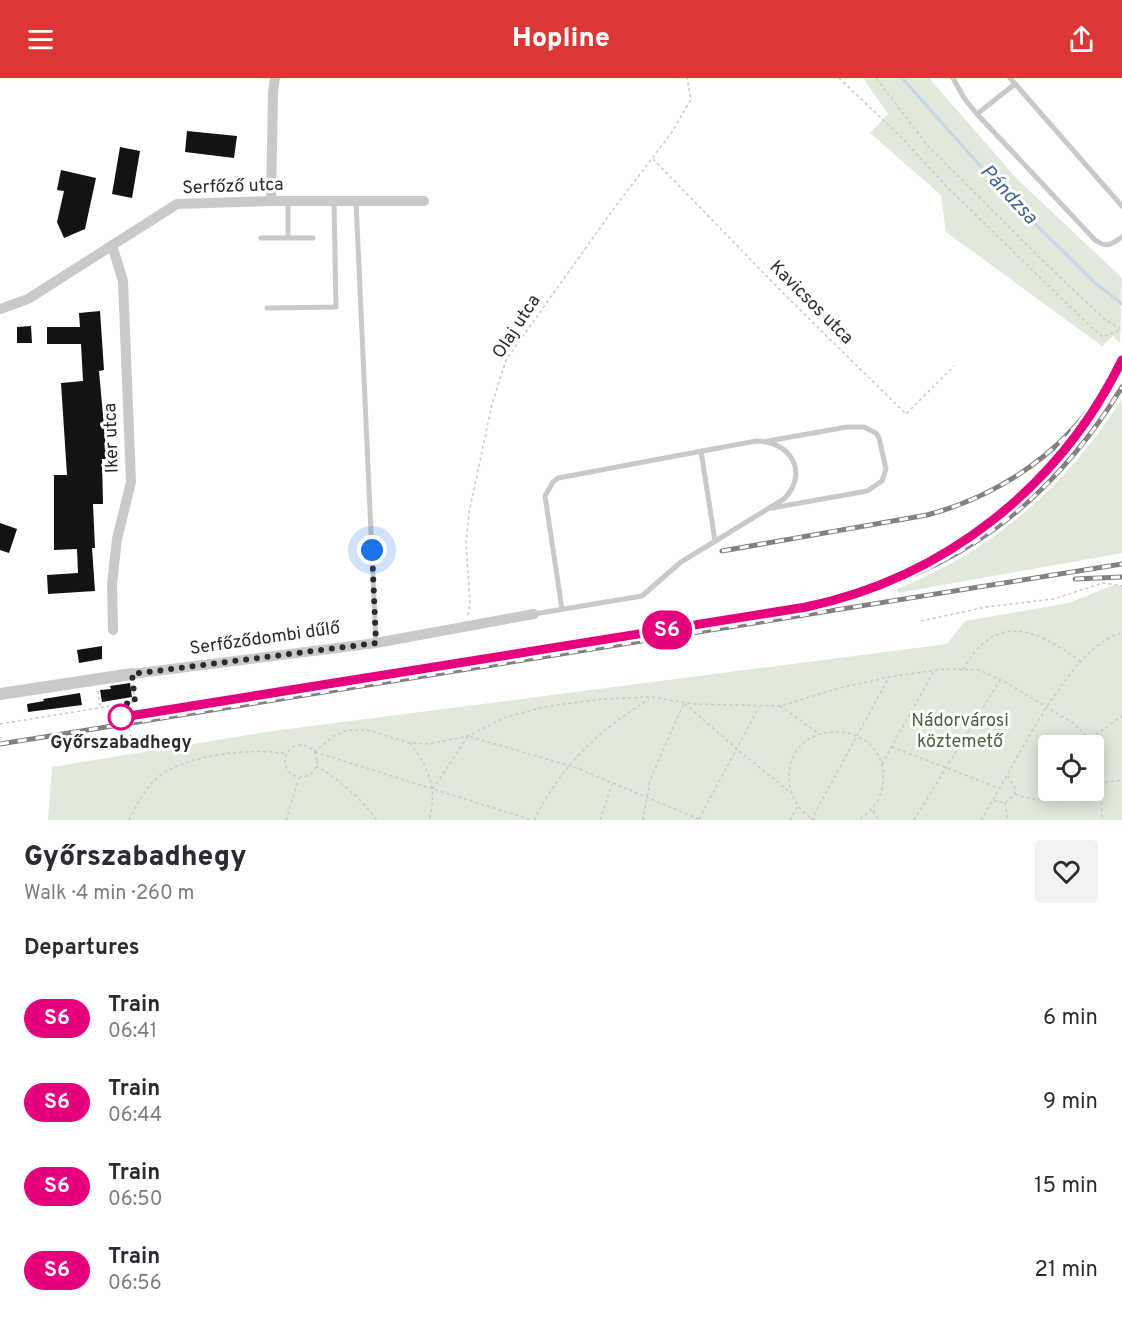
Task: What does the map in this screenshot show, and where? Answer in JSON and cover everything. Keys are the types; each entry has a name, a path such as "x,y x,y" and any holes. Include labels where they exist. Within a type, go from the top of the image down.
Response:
{"street":[{"path":"272,201 273,92 276,78"},
{"name":"Serfőző utca","path":"0,309 28,299 177,204 272,201 424,201"},
{"name":"Iker utca","path":"112,244 123,281 131,482 117,539 112,584 113,630"},
{"name":"Serfőződombi dűlő","path":"0,694 132,674 376,643 534,614"}],"lane":[{"path":"953,78 964,98 977,114 1095,240 1108,246 1122,237"},
{"path":"1010,78 1122,206"},
{"path":"977,114 1015,84"},
{"path":"288,201 288,238"},
{"path":"267,308 336,307 334,201"},
{"path":"356,201 376,643"},
{"path":"261,238 314,238"},
{"path":"562,609 545,496 558,478 756,441 847,427 864,427 876,433 886,469 882,481 867,491 768,509"},
{"path":"534,614 642,596 681,562 784,499 790,493 796,468 788,453 767,441"},
{"path":"701,451 715,541"}],"path":[{"name":"Olaj utca","path":"460,628 469,613 470,604 466,560 469,513 492,404 506,360 612,211 672,132 691,99 687,78"},
{"path":"839,78 901,137 948,188 1102,337 1120,329 1104,319 928,146 876,78"},
{"name":"Kavicsos utca","path":"652,158 786,296 906,414 954,366"},
{"path":"921,621 986,608 1053,599 1103,583 1122,586"},
{"path":"963,669 981,644 994,634 1009,630 1035,635 1081,662"},
{"path":"981,820 1048,706 1073,669 1103,642 1122,633"},
{"path":"314,752 334,736 348,730 367,730 410,743 428,744 468,736 506,717 549,706 602,699 652,697 684,703 780,706 840,688 889,677 935,670 963,669 979,670 1000,680 1048,706 1086,735"},
{"path":"882,764 935,670"},
{"path":"0,724 135,702 132,674"},
{"path":"811,819 889,677"},
{"path":"96,679 100,708"},
{"path":"914,820 1000,680"},
{"path":"129,820 142,794 158,776 185,763 206,756 262,752 286,754 297,745 533,820 555,782 568,765 605,730 652,697"},
{"path":"684,703 791,793"},
{"path":"643,820 650,780 684,703"},
{"path":"124,704 132,741"},
{"path":"468,736 568,765 699,820 760,706"},
{"path":"780,706 819,734"},
{"path":"1094,735 1122,716"},
{"path":"815,820 798,806 791,793 789,778 794,758 806,741 831,731 845,731 857,735 868,743 882,764 884,780 880,796 872,810 858,820"},
{"path":"433,789 468,736"},
{"path":"410,743 419,754 433,789 433,806 429,820"},
{"path":"892,747 1000,788"},
{"path":"286,754 287,769 299,776 311,773 316,766 314,752"},
{"path":"316,766 337,779 377,820"},
{"path":"286,820 299,776"},
{"path":"1005,803 1015,794 1015,787 1007,776"},
{"path":"1104,783 1122,780"},
{"path":"600,820 612,782"},
{"path":"1015,794 1030,800 1038,800"},
{"path":"993,801 1005,803"},
{"path":"1101,801 1101,820"},
{"path":"1005,803 1008,820"},
{"path":"790,820 798,806"},
{"path":"872,810 879,820"}],"green space":[{"path":"863,78 929,78 1017,179 1122,278 1120,343 1113,336 1102,346 946,232 941,195 870,133 888,114"},
{"path":"1122,399 1122,553 898,593 897,589 965,556 1024,512 1077,460"},
{"name":"Nádorvárosi köztemető","path":"1122,585 1122,820 48,820 52,767 273,731 947,644 965,621 1069,603 1111,586"}],"building":[{"path":"187,131 237,136 234,158 185,152"},
{"path":"120,147 140,151 132,198 112,194"},
{"path":"61,170 96,178 85,229 64,238 57,222 64,191 57,190"},
{"path":"100,311 104,370 99,371 107,459 102,459 103,504 93,504 95,548 92,548 95,591 48,594 47,575 78,573 77,549 54,550 54,475 67,475 61,383 83,381 81,344 47,344 47,327 80,327 79,313"},
{"path":"31,326 32,343 17,343 17,327"},
{"path":"0,523 17,529 9,553 0,550"},
{"path":"102,646 102,659 79,663 77,650"},
{"path":"130,683 132,697 102,702 100,690"},
{"path":"80,693 82,705 28,712 27,704"}],"waterway":[{"name":"Pándzsa","path":"902,78 1008,197 1094,282 1122,304"}],"railway":[{"path":"722,551 927,515 951,508 998,487 1020,474 1060,442 1093,404 1122,357"},
{"path":"823,604 871,591 916,574 958,553 996,528 1032,499 1064,466 1122,387"},
{"path":"980,530 1027,491 1076,436"},
{"path":"0,744 1122,564"},
{"path":"1075,579 1122,577"}],"train":[{"name":"S6","path":"117,718 806,607 858,594 898,579 934,560 977,532 1009,507 1044,474 1083,426 1112,381 1122,360"}],"place":[{"name":"Győrszabadhegy","path":"121,717"}],"route":[{"path":"121,717 127,716 124,704 135,702 132,674 376,643 372,550"}]}
